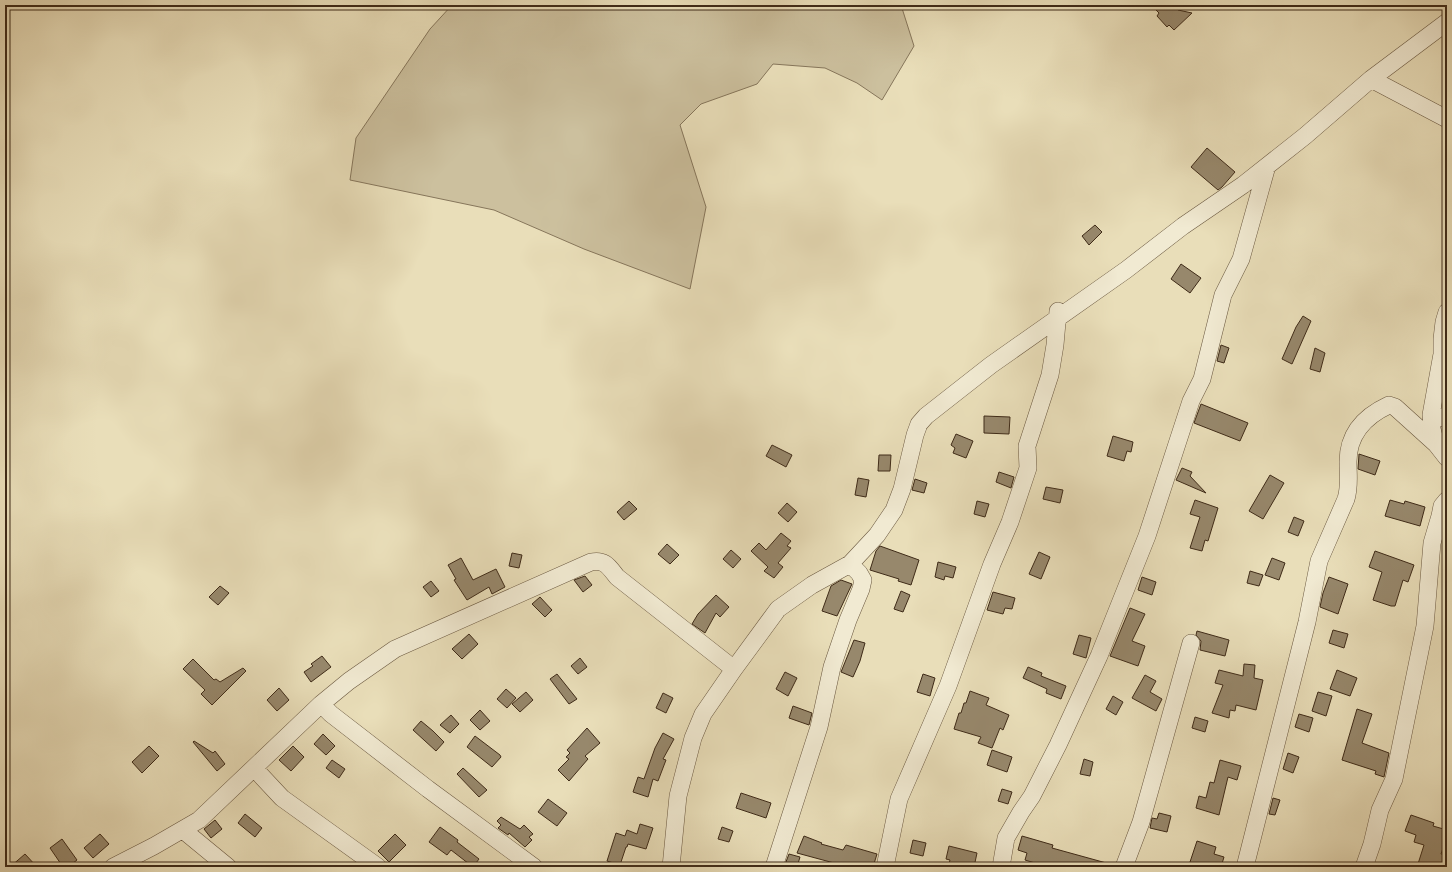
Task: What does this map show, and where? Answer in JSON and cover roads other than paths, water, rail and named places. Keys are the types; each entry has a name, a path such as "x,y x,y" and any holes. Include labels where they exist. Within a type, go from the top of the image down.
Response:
{"street":[{"path":"671,867 678,796 693,738 703,714 778,609 812,585 850,564 877,535 894,510 902,490 915,435 919,424 926,416 1058,313 1126,270 1183,226 1243,185 1305,136 1371,79 1447,22"},
{"path":"1371,79 1447,120"},
{"path":"1001,867 1006,838 1032,796 1058,745 1099,656 1147,536 1191,401 1202,379 1223,295 1241,259 1267,166"},
{"path":"1436,444 1432,429 1439,417 1442,339 1447,312"},
{"path":"885,867 899,800 948,686 992,564 1010,522 1028,468 1027,446 1050,375 1058,313"},
{"path":"1245,867 1307,622 1319,561 1346,499 1349,488 1349,449 1353,435 1366,419 1389,405 1395,407 1436,444 1447,458"},
{"path":"1364,867 1372,844 1380,810 1394,779 1425,626 1432,543 1442,506 1447,500"},
{"path":"113,867 199,820 321,704 349,681 395,649 581,566 599,560 617,577 734,669"},
{"path":"774,867 817,734 832,667 848,620 861,589 863,580 859,573 850,564"},
{"path":"1124,867 1140,822 1191,643"},
{"path":"321,704 331,714 428,789 534,867"},
{"path":"254,768 282,798 378,867"},
{"path":"183,830 228,867"}]}
